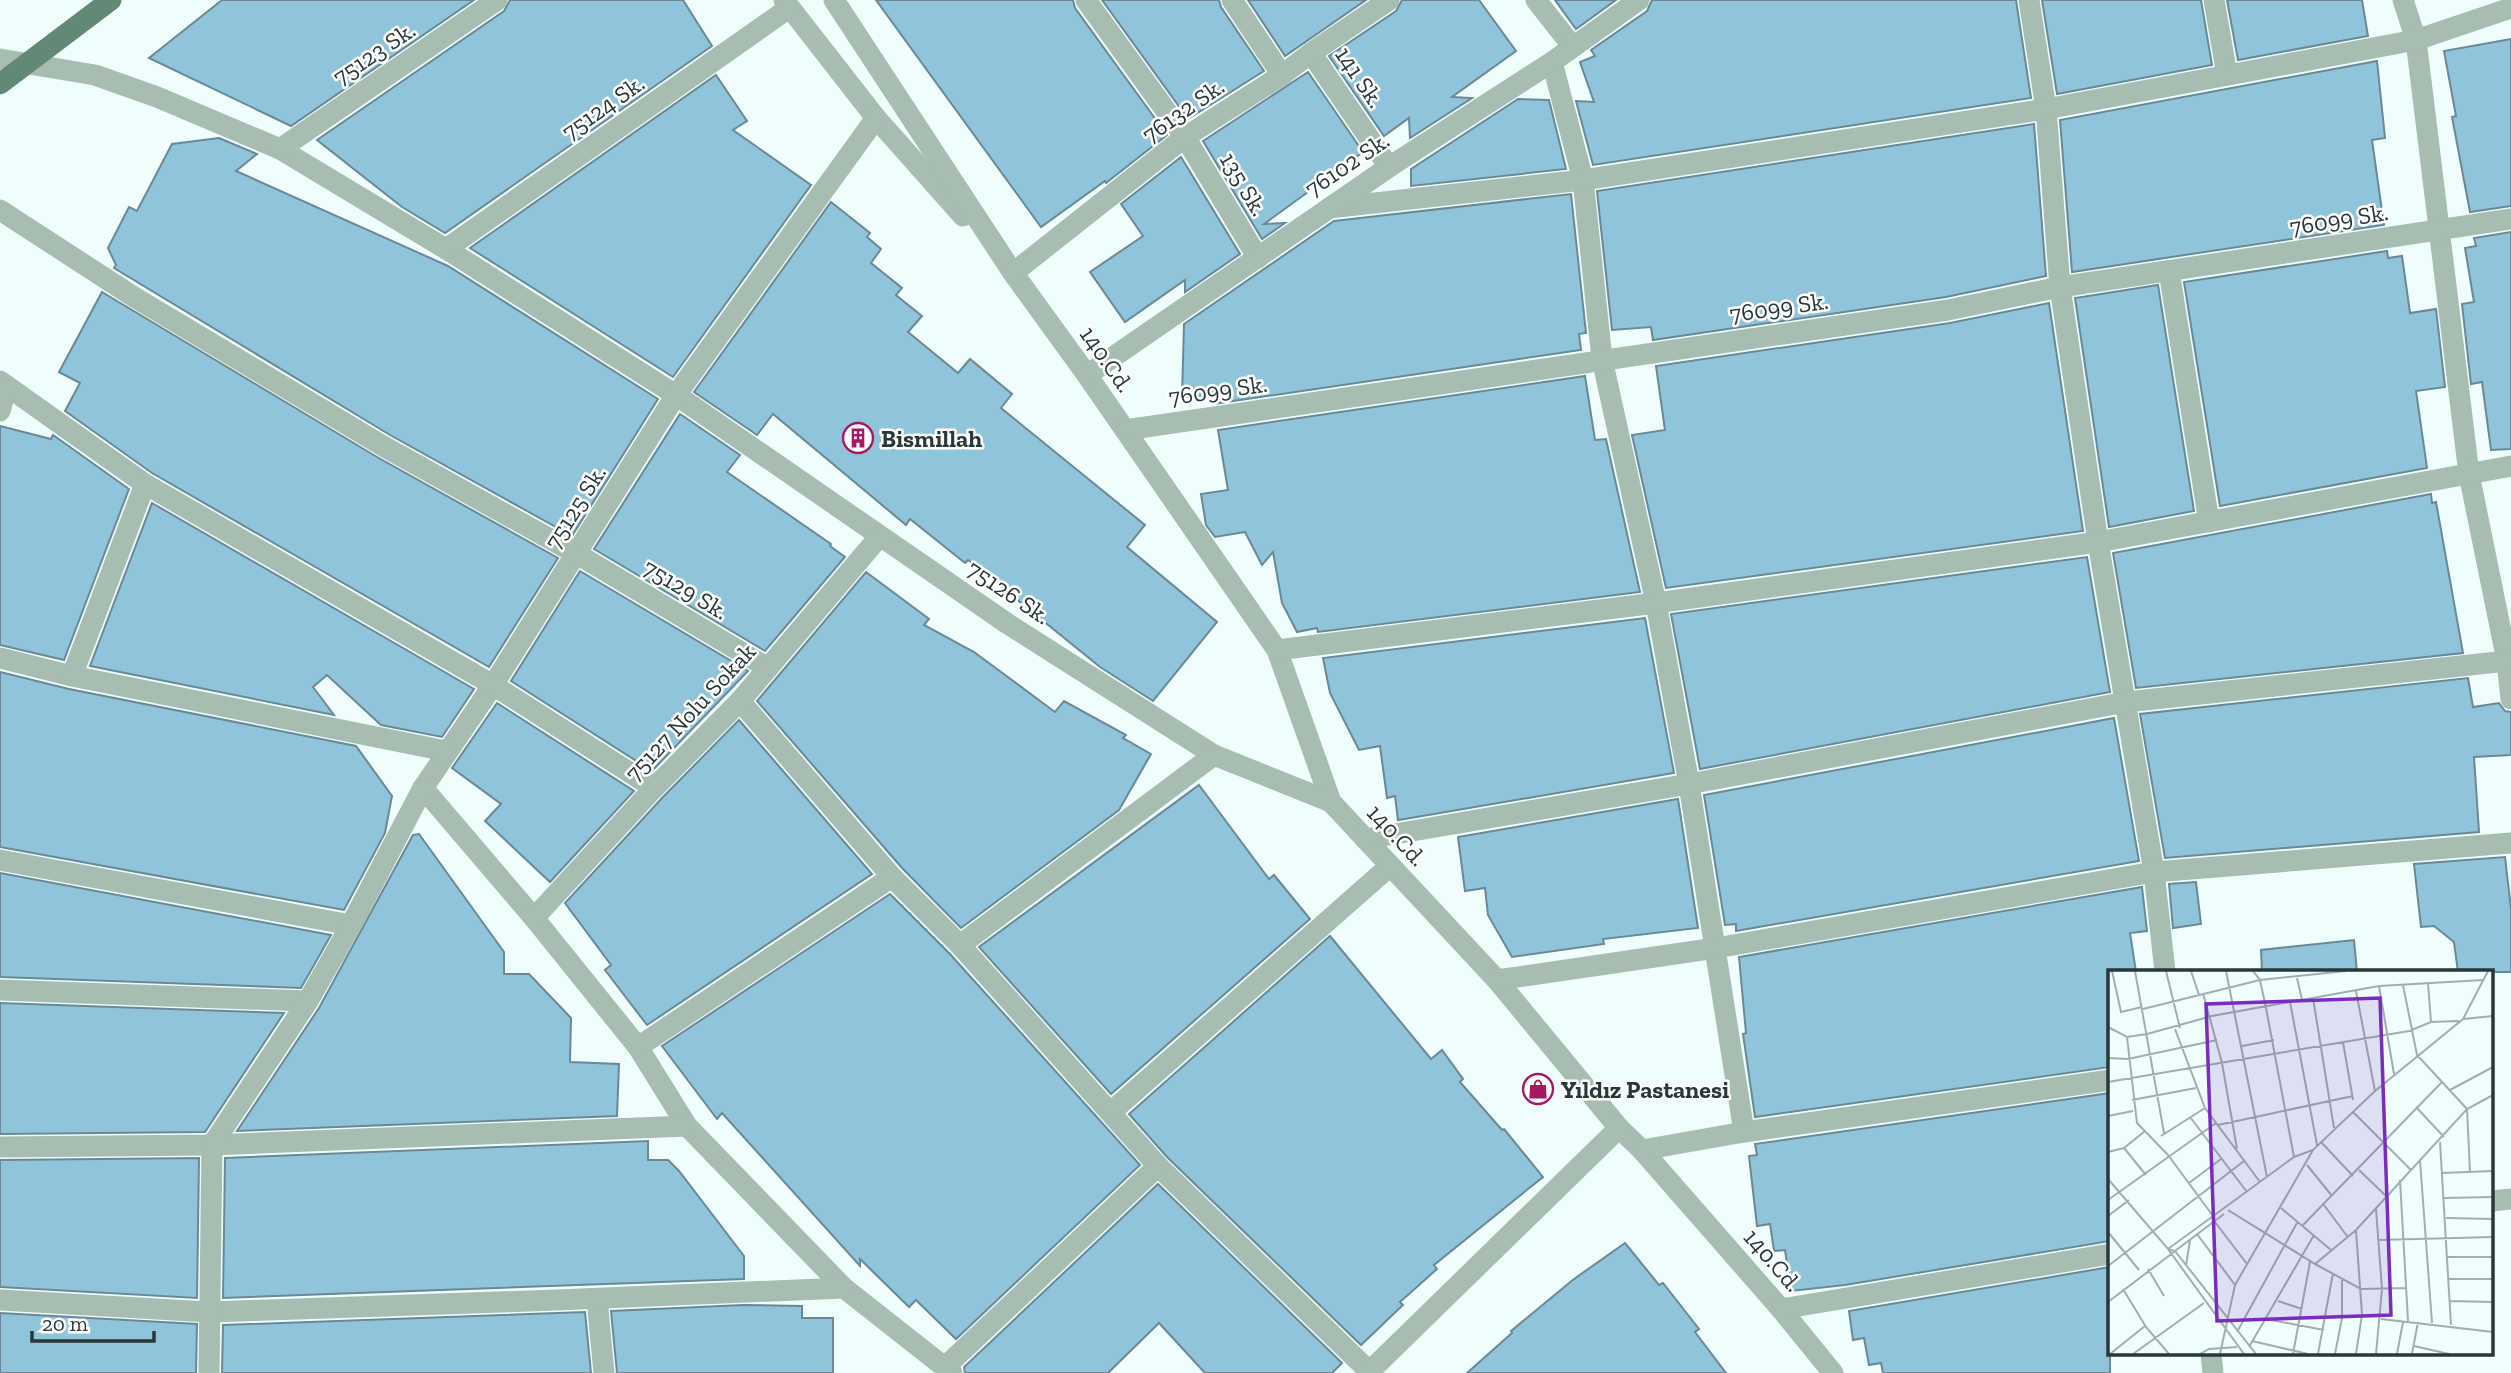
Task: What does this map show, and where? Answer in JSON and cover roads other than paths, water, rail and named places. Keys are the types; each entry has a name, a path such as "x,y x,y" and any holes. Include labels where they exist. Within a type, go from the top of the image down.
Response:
{"main road":[{"path":"0,84 111,0"}],"street":[{"name":"75123 Sk.","path":"280,149 497,0"},
{"name":"140.Cd.","path":"834,0 1013,273 1277,650 1331,802 1497,980 1619,1128 1643,1150 1833,1373"},
{"name":"135 Sk.","path":"1086,0 1185,137 1258,258"},
{"path":"1232,0 1282,75"},
{"name":"76132 Sk.","path":"1013,273 1185,137 1282,75 1311,52 1389,0"},
{"path":"1536,0 1573,47"},
{"name":"76102 Sk.","path":"1087,376 1389,167 1552,62 1639,0"},
{"path":"2029,0 2046,109 2060,287 2098,542 2154,872 2165,970"},
{"path":"2214,0 2227,75"},
{"path":"2403,0 2416,40 2469,474 2507,661 2511,699"},
{"name":"140.Cd.","path":"787,4 876,118 1013,273"},
{"name":"75124 Sk.","path":"446,249 787,4"},
{"path":"1329,208 1583,180 2046,109 2416,40 2511,8"},
{"name":"141 Sk.","path":"1311,52 1389,167"},
{"name":"75126 Sk.","path":"0,59 95,75 158,97 280,149 446,249 676,395 1008,624 1214,755 1331,802"},
{"path":"1552,62 1583,180 1602,359 1656,603 1689,784 1744,1132"},
{"name":"75125 Sk.","path":"212,1145 307,1001 351,926 423,788 493,685 676,395 876,118"},
{"name":"75129 Sk.","path":"0,209 134,297 371,439 576,554 768,668"},
{"name":"76099 Sk.","path":"1125,430 1948,310 2060,287 2511,219"},
{"path":"2169,271 2208,522"},
{"path":"0,411 4,383 145,484 493,685 654,788"},
{"path":"1277,650 1656,603 2098,542 2511,466"},
{"path":"72,676 145,484"},
{"name":"75127 Nolu Sokak","path":"534,918 654,788 740,701 879,537"},
{"path":"0,658 72,676 446,751"},
{"path":"1365,839 1689,784 2126,702 2507,661"},
{"path":"740,701 892,877 960,945 1158,1166 1370,1373 1619,1128"},
{"path":"960,945 1214,755"},
{"path":"423,788 534,918 638,1047 687,1126 844,1288 948,1370 1158,1166"},
{"path":"1497,980 1716,948 2154,872 2511,843"},
{"path":"0,860 351,926"},
{"path":"1111,1112 1390,866"},
{"path":"638,1047 892,877"},
{"path":"0,990 307,1001"},
{"path":"1643,1150 1744,1132 2108,1080"},
{"path":"0,1147 212,1145 687,1126"},
{"path":"209,1373 212,1145"},
{"path":"1781,1309 2108,1254"},
{"path":"0,1300 209,1312 844,1288"},
{"path":"597,1298 604,1373"}],"place":[{"name":"Bismillah","path":"858,438"},
{"name":"Yıldız Pastanesi","path":"1538,1089"}]}
